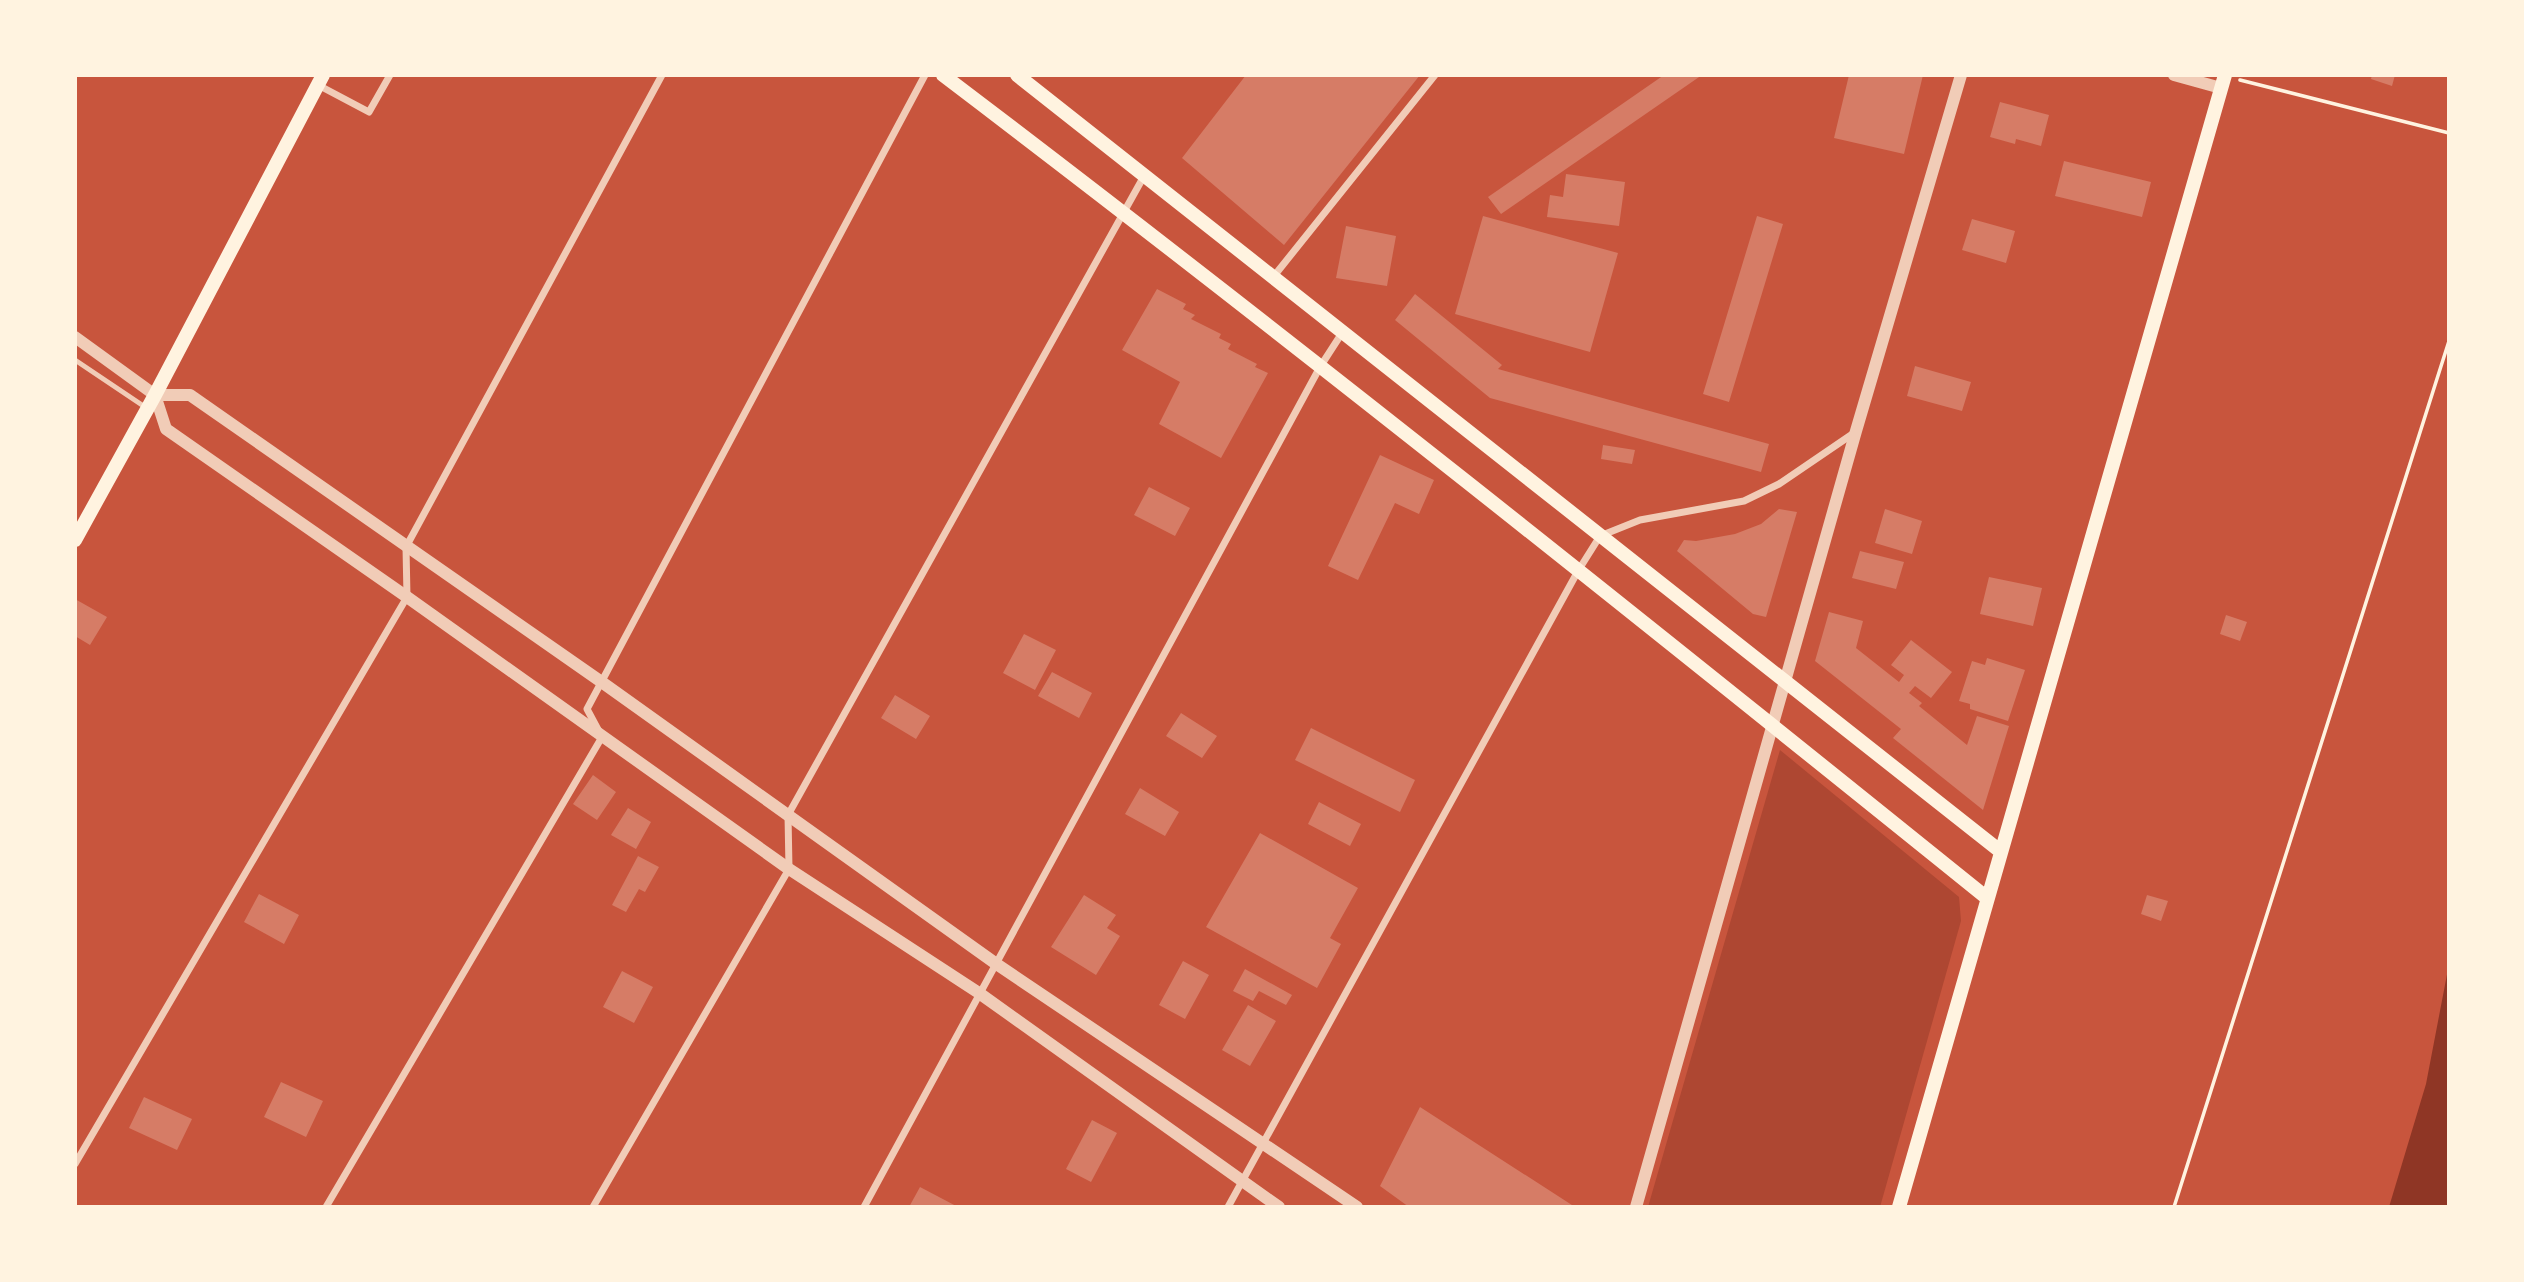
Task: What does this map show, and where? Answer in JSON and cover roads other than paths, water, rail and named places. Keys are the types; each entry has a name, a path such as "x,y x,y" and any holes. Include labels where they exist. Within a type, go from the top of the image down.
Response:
{"main road":[{"path":"943,75 1578,570 1987,898"},
{"path":"1017,75 2000,851"},
{"path":"75,540 148,409 321,80"},
{"path":"1899,1207 2223,80"}],"street":[{"path":"321,80 369,112 390,75"},
{"path":"75,1164 408,597 406,547 662,75"},
{"path":"602,737 587,709 925,75"},
{"path":"1274,276 1435,75"},
{"path":"1636,1207 1856,431 1961,75"},
{"path":"2174,75 2223,80"},
{"path":"593,1207 789,869 789,815 1145,174"},
{"path":"864,1207 1320,367 1342,333"},
{"path":"75,337 155,395 190,396 603,683 995,963 1356,1206"},
{"path":"155,395 166,429 408,597 789,869 979,993 1279,1207"},
{"path":"1228,1207 1578,570 1600,536 1640,520 1744,501 1779,484 1856,431"},
{"path":"326,1207 602,737"}],"lane":[{"path":"75,360 148,409"}]}
